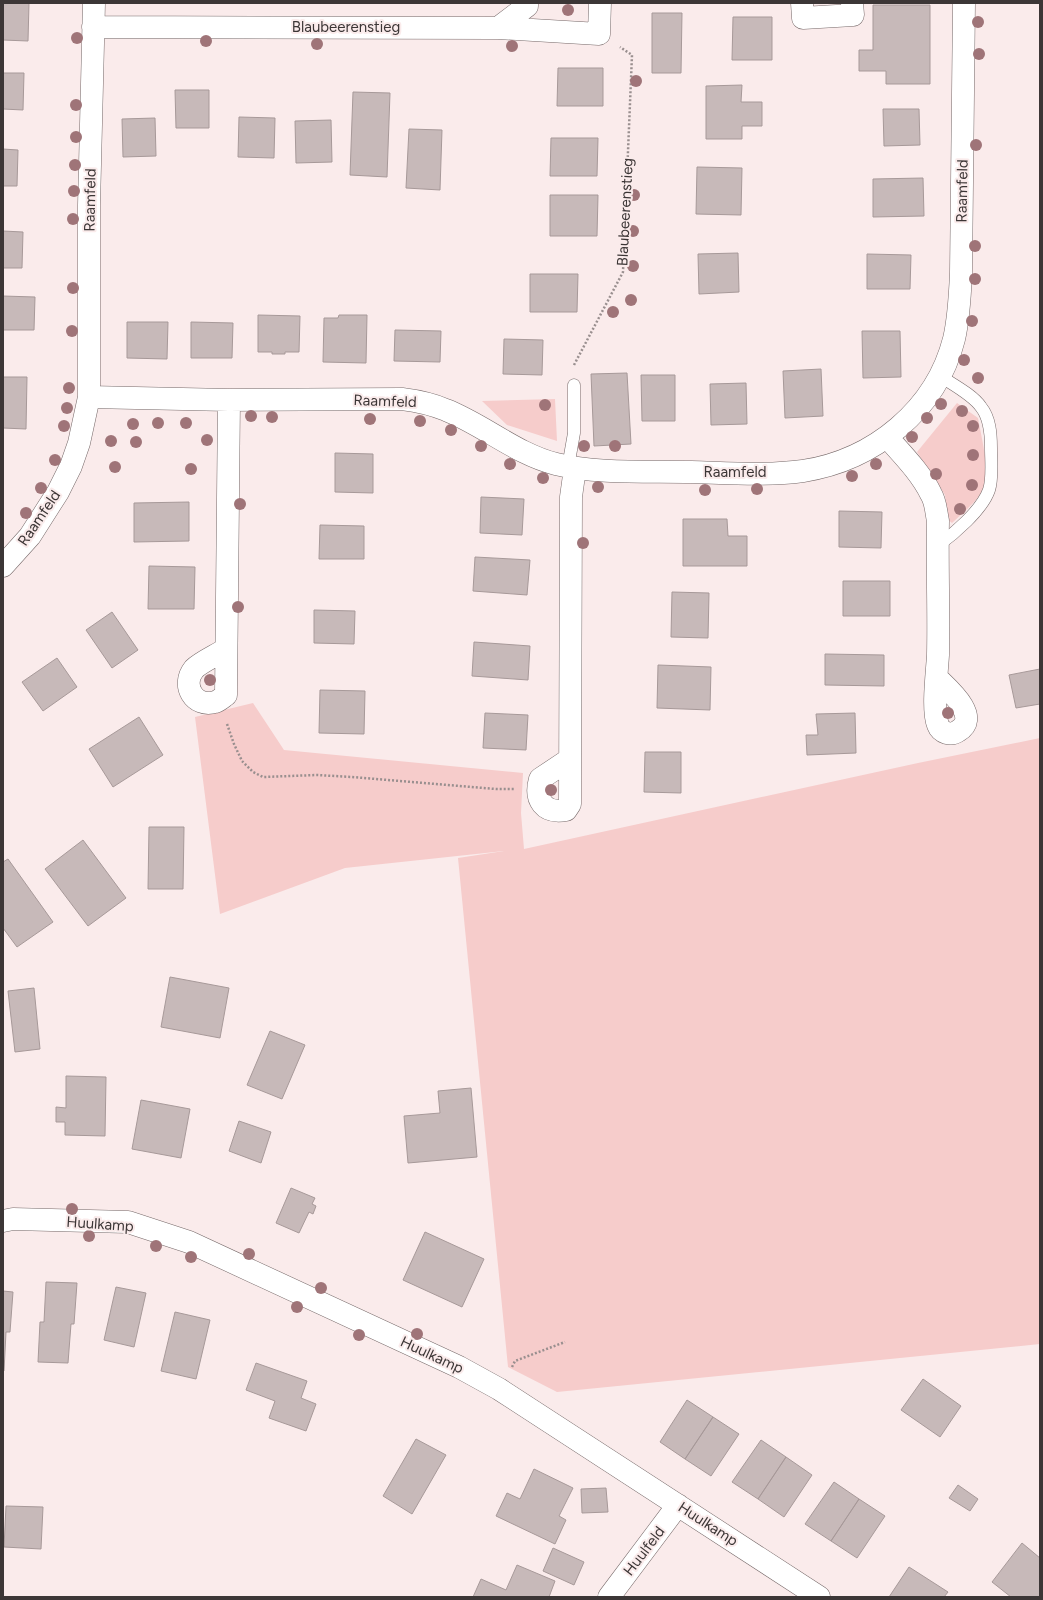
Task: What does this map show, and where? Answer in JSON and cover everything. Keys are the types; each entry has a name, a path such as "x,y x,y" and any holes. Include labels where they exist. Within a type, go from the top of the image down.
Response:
{"street":[{"name":"Raamfeld","path":"3,566 30,536 58,492 71,466 79,443 89,397 89,213 94,3"},
{"path":"599,34 600,3"},
{"path":"802,3 803,18 853,15 852,3"},
{"name":"Raamfeld","path":"89,397 229,400 402,399 425,402 452,412 532,455 554,463 572,467 606,470 747,473 801,471 836,464 855,456 887,437 910,417 924,401 940,376 957,326 959,301 964,3"},
{"path":"498,28 530,4"},
{"name":"Blaubeerenstieg","path":"93,27 498,28 599,34"},
{"path":"226,649 194,670 190,679 190,692 194,699 204,702 216,702 226,695 229,400"},
{"path":"887,437 923,480 932,495 938,521 937,678"},
{"path":"570,759 540,779 538,793 545,807 551,810 566,810 570,804 572,467"},
{"name":"Huulkamp","path":"3,1221 128,1222 189,1242 466,1370 500,1389 819,1597"},
{"name":"Huulfeld","path":"609,1597 678,1505"}],"lane":[{"path":"937,546 951,536 974,513 989,491 991,481 991,439 985,412 980,405 940,376"},
{"path":"572,467 574,385"}],"path":[{"name":"Blaubeerenstieg","path":"574,385 572,368 623,272 632,54 599,34"},
{"path":"226,695 227,726 234,744 242,761 253,772 264,777 317,775 399,780 496,789 538,787"},
{"path":"515,1362 565,1342"}],"shaded area":[{"path":"555,399 557,441 507,425 482,401"},
{"path":"957,403 978,418 988,478 984,489 976,500 952,523 947,519 945,495 917,452"},
{"path":"253,703 284,750 523,773 521,813 524,849 918,763 1040,738 1040,1344 557,1392 508,1367 458,858 504,851 345,868 220,914 195,717"}],"building":[{"path":"3,3 29,3 28,41 3,40"},
{"path":"873,5 930,5 930,84 886,84 886,71 859,71 859,50 873,50"},
{"path":"652,13 682,13 681,73 652,73"},
{"path":"733,17 772,17 772,60 732,60"},
{"path":"558,68 603,68 603,106 557,106"},
{"path":"3,73 24,73 23,110 3,109"},
{"path":"742,85 741,102 762,102 762,126 742,126 742,139 706,139 706,86"},
{"path":"175,90 209,90 209,128 176,128"},
{"path":"353,92 390,93 387,177 350,175"},
{"path":"883,109 919,109 920,145 884,146"},
{"path":"239,117 275,118 274,158 238,157"},
{"path":"155,118 156,156 123,157 122,119"},
{"path":"331,120 332,162 296,163 295,121"},
{"path":"409,129 442,130 440,190 406,188"},
{"path":"551,138 598,138 597,176 550,176"},
{"path":"3,149 18,150 17,186 3,186"},
{"path":"697,167 742,168 741,215 696,214"},
{"path":"923,178 924,216 873,217 873,179"},
{"path":"550,195 598,195 597,236 550,236"},
{"path":"3,231 23,232 22,268 3,268"},
{"path":"738,253 739,292 699,294 698,254"},
{"path":"867,254 911,255 910,289 867,289"},
{"path":"530,274 578,274 577,312 530,312"},
{"path":"3,296 35,297 34,330 3,330"},
{"path":"258,315 300,316 299,352 272,354 272,352 258,352"},
{"path":"339,315 367,315 366,363 323,362 324,318 338,318"},
{"path":"127,322 168,322 167,359 127,358"},
{"path":"191,322 233,323 232,358 191,358"},
{"path":"395,330 441,331 440,362 394,361"},
{"path":"862,331 900,331 901,377 863,378"},
{"path":"504,339 543,340 542,375 503,374"},
{"path":"821,369 823,416 785,418 783,371"},
{"path":"627,373 631,444 594,446 591,374"},
{"path":"641,375 675,375 675,421 642,421"},
{"path":"3,377 27,377 26,429 3,428"},
{"path":"746,383 747,424 711,425 710,384"},
{"path":"335,453 373,454 373,493 335,492"},
{"path":"481,497 524,499 522,535 480,533"},
{"path":"189,502 189,541 134,542 134,503"},
{"path":"839,511 882,512 881,548 839,547"},
{"path":"683,519 727,519 728,536 747,536 747,566 683,566"},
{"path":"320,525 364,526 364,559 319,559"},
{"path":"475,557 530,560 527,595 473,591"},
{"path":"149,566 195,567 194,609 148,609"},
{"path":"843,581 890,581 890,616 843,616"},
{"path":"672,592 709,593 708,638 671,637"},
{"path":"314,610 355,611 354,644 314,643"},
{"path":"112,612 138,650 112,668 86,630"},
{"path":"474,642 530,646 528,680 472,676"},
{"path":"825,654 884,655 884,686 825,685"},
{"path":"57,658 77,687 43,711 22,682"},
{"path":"658,665 711,667 710,710 657,708"},
{"path":"1040,669 1040,704 1016,708 1009,675"},
{"path":"320,690 365,691 364,734 319,733"},
{"path":"485,713 528,715 526,750 483,748"},
{"path":"855,713 856,753 807,755 806,735 818,735 816,714"},
{"path":"139,717 163,755 113,787 89,749"},
{"path":"645,752 681,752 681,793 644,792"},
{"path":"149,827 184,827 183,889 148,889"},
{"path":"83,840 126,898 88,926 45,869"},
{"path":"8,859 53,922 17,947 3,928 3,862"},
{"path":"170,977 229,988 220,1038 161,1027"},
{"path":"34,988 40,1049 15,1052 8,991"},
{"path":"270,1031 305,1045 282,1099 247,1085"},
{"path":"66,1076 106,1077 105,1136 65,1135 65,1122 56,1122 56,1107 66,1108"},
{"path":"471,1088 477,1157 408,1163 404,1116 440,1113 438,1091"},
{"path":"141,1100 190,1109 181,1158 132,1149"},
{"path":"239,1121 271,1132 261,1163 229,1151"},
{"path":"291,1188 315,1198 312,1204 316,1206 313,1214 309,1212 299,1233 276,1223"},
{"path":"425,1232 484,1259 462,1307 403,1280"},
{"path":"46,1282 77,1283 74,1324 71,1324 68,1363 38,1362 40,1322 44,1322"},
{"path":"116,1287 146,1293 134,1347 104,1340"},
{"path":"3,1291 13,1292 10,1332 6,1332 4,1371 3,1371"},
{"path":"175,1312 210,1320 196,1379 161,1371"},
{"path":"256,1363 307,1381 301,1398 316,1404 306,1431 269,1418 275,1401 246,1390"},
{"path":"923,1379 961,1406 940,1437 901,1410"},
{"path":"687,1400 713,1417 685,1459 660,1442"},
{"path":"713,1417 739,1434 711,1476 685,1459"},
{"path":"416,1439 446,1455 412,1514 383,1496"},
{"path":"761,1440 786,1457 758,1499 732,1482"},
{"path":"786,1457 812,1475 784,1517 758,1499"},
{"path":"534,1469 573,1488 559,1516 566,1520 555,1544 496,1516 507,1493 520,1499"},
{"path":"834,1482 859,1499 831,1541 805,1524"},
{"path":"958,1485 978,1499 970,1511 949,1498"},
{"path":"606,1488 608,1512 582,1513 581,1489"},
{"path":"859,1499 885,1516 857,1558 831,1541"},
{"path":"6,1506 43,1507 41,1549 4,1547"},
{"path":"1022,1543 1040,1558 1040,1597 1011,1597 992,1582"},
{"path":"553,1548 584,1562 574,1585 543,1571"},
{"path":"517,1565 555,1581 549,1597 473,1597 481,1579 506,1590"},
{"path":"909,1567 948,1592 944,1597 889,1597"}]}
